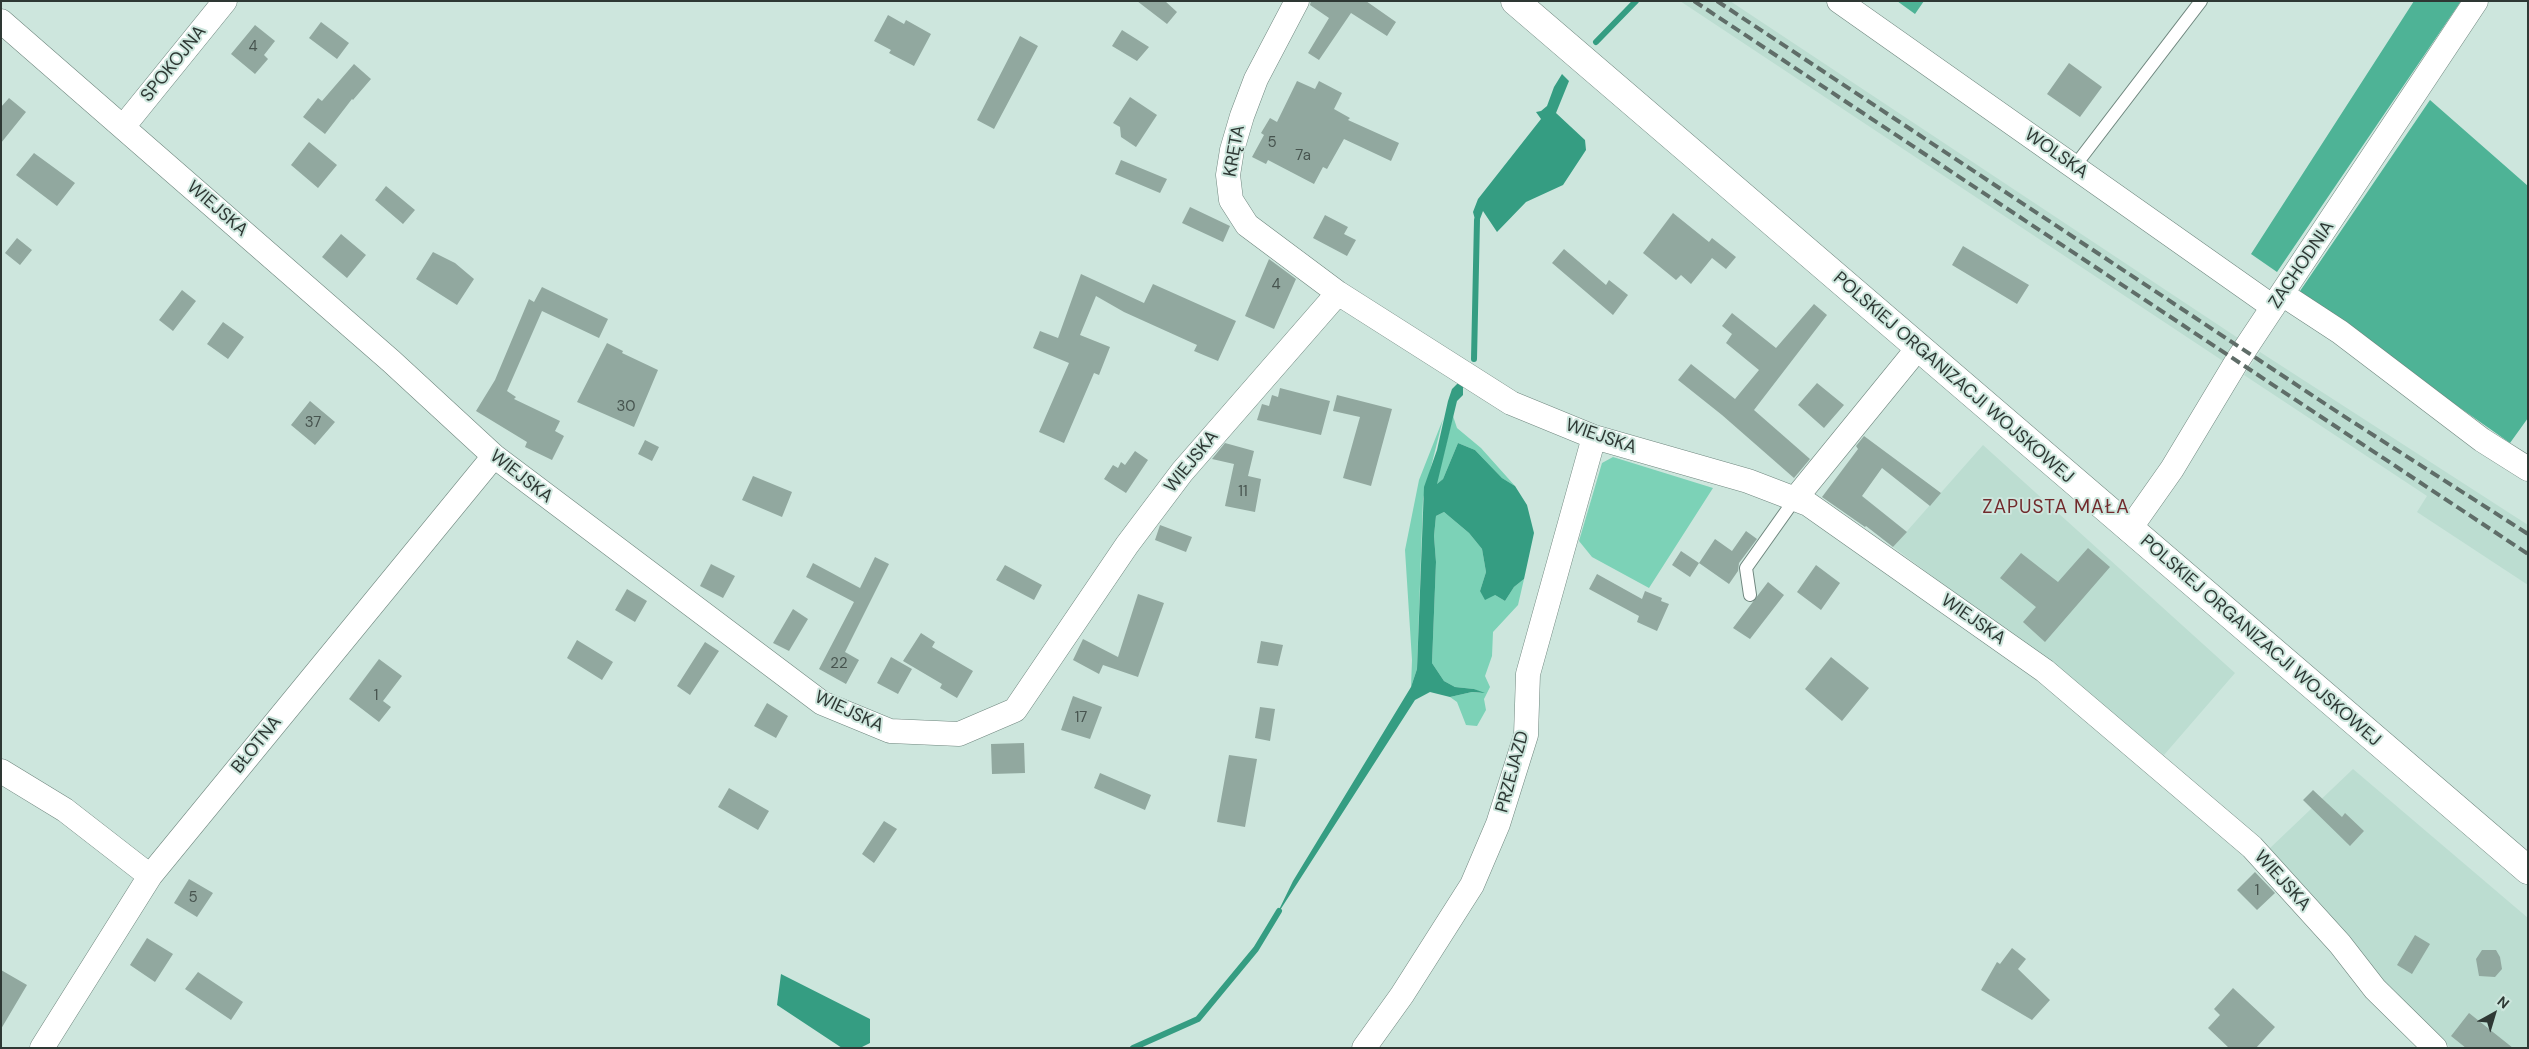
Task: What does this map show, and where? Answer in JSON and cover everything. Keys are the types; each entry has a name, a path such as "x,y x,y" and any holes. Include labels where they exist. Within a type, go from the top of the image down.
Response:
{"main road":[{"name":"POLSKIEJ ORGANIZACJI WOJSKOWEJ","path":"1515,1 2129,530 2528,870"}],"street":[{"name":"SPOKOJNA","path":"123,127 225,1"},
{"name":"KRĘTA","path":"1297,1 1256,79 1242,116 1228,175 1231,200 1246,225 1338,293"},
{"name":"WOLSKA","path":"1839,1 2074,167 2278,301 2340,332 2482,440 2528,469"},
{"name":"ZACHODNIA","path":"2129,530 2172,470 2237,361 2476,1"},
{"name":"WIEJSKA","path":"4,29 123,127 391,361 494,456 822,704 890,731 959,734 1015,710 1127,545 1182,472 1338,293 1511,403 1594,438 1748,481 1808,504 2045,671 2252,847 2340,944 2375,989 2435,1048"},
{"path":"1795,499 1918,348"},
{"name":"PRZEJAZD","path":"1364,1048 1402,995 1472,885 1498,824 1526,735 1528,674 1594,438"},
{"name":"BŁOTNA","path":"42,1048 150,876 494,456"},
{"path":"1,771 65,810 150,876"}],"lane":[{"path":"2074,167 2201,1"},
{"path":"1750,595 1746,568 1795,499"}],"shaded area":[{"path":"1680,1 1730,1 2238,338 2223,361"},
{"path":"1897,1 1924,1 1915,14"},
{"path":"2414,1 2461,1 2277,272 2251,254"},
{"path":"1562,74 1569,81 1556,113 1585,140 1586,150 1563,185 1526,202 1497,232 1483,211 1477,227 1473,212 1478,199 1541,119 1536,112 1541,111 1547,106 1554,87"},
{"path":"2430,100 2528,186 2528,418 2510,443 2298,294"},
{"path":"2260,352 2528,525 2528,585 2417,512 2427,496 2244,375"},
{"path":"1459,382 1463,385 1463,395 1457,401 1437,484 1443,479 1458,443 1475,450 1502,478 1515,486 1527,505 1534,533 1524,579 1514,587 1505,601 1495,595 1485,600 1480,591 1486,572 1482,549 1469,533 1444,512 1436,516 1432,663 1444,681 1455,687 1474,689 1485,693 1472,692 1450,697 1430,692 1415,700 1275,918 1293,881 1411,687 1417,669 1424,487 1437,450 1452,389"},
{"path":"1453,416 1457,428 1481,448 1515,486 1502,478 1475,450 1458,443 1443,479 1436,485"},
{"path":"1443,419 1423,499 1417,669 1411,687 1412,660 1405,550 1419,480"},
{"path":"1983,445 2235,673 2164,755 2039,655 1893,547"},
{"path":"1613,457 1713,488 1649,588 1592,557 1579,541 1602,463"},
{"path":"1444,512 1469,533 1482,549 1486,572 1480,591 1495,595 1505,601 1514,587 1524,579 1518,605 1493,632 1492,656 1485,676 1490,687 1484,699 1486,710 1477,726 1466,725 1457,702 1450,697 1472,692 1482,693 1474,689 1455,687 1444,681 1432,663 1436,562 1434,536 1436,516"},
{"path":"2353,769 2528,918 2528,1048 2451,1048 2402,1003 2269,849"},
{"path":"781,974 870,1019 870,1043 860,1048 842,1048 777,1005"}],"building":[{"path":"1137,1 1165,1 1177,12 1167,24"},
{"path":"1311,1 1366,1 1396,22 1387,36 1351,13 1319,60 1308,53 1329,18 1310,5"},
{"path":"888,15 904,24 906,20 931,34 914,66 889,53 891,50 874,41"},
{"path":"321,22 349,43 337,59 309,38"},
{"path":"255,25 275,41 264,55 268,59 255,74 231,54"},
{"path":"1122,30 1149,47 1137,61 1112,46"},
{"path":"1020,36 1038,46 994,129 977,120"},
{"path":"2069,63 2102,87 2080,117 2047,94"},
{"path":"354,64 371,79 352,99 325,134 303,117 318,98 322,101"},
{"path":"1297,81 1315,89 1319,81 1342,93 1334,109 1350,118 1348,120 1399,143 1391,161 1344,139 1327,169 1323,167 1314,184 1268,160 1266,164 1252,157 1264,135 1261,133 1270,118 1277,122"},
{"path":"1130,97 1157,115 1136,147 1121,137 1120,127 1113,123"},
{"path":"9,98 26,112 1,143 1,107"},
{"path":"309,142 337,165 318,188 291,165"},
{"path":"34,153 75,183 57,206 16,175"},
{"path":"1121,160 1167,179 1160,193 1115,174"},
{"path":"386,186 415,210 403,224 375,200"},
{"path":"1190,207 1230,226 1223,242 1182,223"},
{"path":"1673,213 1709,242 1712,238 1736,257 1726,269 1712,258 1691,284 1681,275 1676,280 1643,253"},
{"path":"1325,215 1348,227 1344,234 1356,240 1347,256 1313,238"},
{"path":"341,234 366,255 347,278 322,257"},
{"path":"17,238 32,250 20,265 5,253"},
{"path":"1963,246 2029,285 2017,304 1952,265"},
{"path":"1564,249 1606,285 1609,280 1628,295 1613,315 1552,263"},
{"path":"433,252 455,263 474,279 457,305 416,279"},
{"path":"1269,259 1296,279 1274,329 1245,316"},
{"path":"1081,274 1144,303 1153,284 1236,321 1218,361 1194,351 1197,345 1124,312 1096,296 1080,335 1110,347 1099,375 1094,373 1064,443 1039,432 1069,363 1033,348 1040,331 1058,338"},
{"path":"542,287 608,319 599,338 542,311 507,391 516,397 514,399 560,421 555,431 564,436 552,460 525,447 527,442 476,411 495,380 529,299 534,302"},
{"path":"182,290 196,301 173,331 159,320"},
{"path":"1814,304 1827,315 1754,410 1810,459 1794,478 1722,415 1678,380 1691,364 1735,399 1759,370 1726,343 1732,334 1722,326 1732,313 1776,348"},
{"path":"223,322 244,337 228,359 207,344"},
{"path":"607,343 623,351 622,353 658,370 634,427 577,402"},
{"path":"1817,383 1844,405 1824,428 1798,405"},
{"path":"1280,388 1330,401 1321,435 1257,420 1262,404 1269,406 1272,395 1278,397"},
{"path":"1337,395 1392,409 1371,486 1343,478 1360,417 1333,411"},
{"path":"310,401 335,422 315,445 291,425"},
{"path":"1864,436 1941,493 1930,506 1882,468 1862,496 1907,532 1893,547 1866,526 1822,497 1858,449 1856,446"},
{"path":"645,440 659,447 652,461 638,454"},
{"path":"1225,443 1254,451 1248,476 1261,479 1255,512 1225,506 1234,464 1212,459"},
{"path":"1135,451 1148,460 1126,493 1104,479 1113,465 1118,468 1121,462 1125,465"},
{"path":"753,476 792,492 782,517 742,500"},
{"path":"1160,525 1192,537 1186,552 1155,540"},
{"path":"1746,531 1757,539 1739,563 1738,571 1729,584 1699,563 1715,539 1732,551"},
{"path":"2088,548 2110,567 2045,642 2023,622 2036,607 2000,578 2021,553 2058,582"},
{"path":"1681,551 1699,563 1690,577 1672,565"},
{"path":"875,557 889,564 845,652 859,660 846,684 819,669 854,602 806,577 813,563 860,588"},
{"path":"711,564 735,576 723,598 700,586"},
{"path":"1005,565 1042,585 1034,600 996,580"},
{"path":"1816,565 1840,583 1821,610 1797,592"},
{"path":"1597,574 1642,599 1645,591 1662,598 1661,601 1669,604 1657,631 1637,622 1639,616 1589,589"},
{"path":"1768,582 1784,595 1750,639 1733,628"},
{"path":"627,589 647,601 635,622 615,610"},
{"path":"1138,594 1164,603 1138,677 1103,665 1099,674 1073,660 1083,639 1118,657"},
{"path":"793,609 808,619 789,651 773,643"},
{"path":"921,633 935,642 932,647 973,671 957,698 940,688 942,684 903,661"},
{"path":"577,640 613,662 602,680 567,658"},
{"path":"1261,641 1283,645 1278,666 1257,663"},
{"path":"705,642 719,651 690,695 677,686"},
{"path":"891,657 912,669 898,694 877,683"},
{"path":"1831,657 1869,688 1842,721 1805,689"},
{"path":"379,659 402,676 383,701 391,707 379,722 349,699"},
{"path":"1073,696 1102,707 1090,739 1061,730"},
{"path":"767,703 788,716 776,738 754,726"},
{"path":"1260,707 1275,709 1270,741 1255,738"},
{"path":"1024,743 1025,773 992,774 991,744"},
{"path":"1229,755 1257,759 1245,827 1217,822"},
{"path":"1100,773 1151,795 1145,810 1094,788"},
{"path":"729,788 769,811 758,830 718,807"},
{"path":"2313,790 2342,817 2345,813 2364,831 2350,846 2303,800"},
{"path":"884,821 897,829 874,863 862,854"},
{"path":"2255,872 2275,893 2257,910 2237,890"},
{"path":"189,879 213,893 197,917 174,903"},
{"path":"2415,935 2430,944 2412,974 2397,965"},
{"path":"147,938 173,954 155,982 130,965"},
{"path":"2012,948 2026,959 2018,969 2050,1000 2032,1020 1981,990 1997,962 2000,964"},
{"path":"2482,950 2496,950 2500,957 2502,969 2495,977 2479,976 2476,959"},
{"path":"1,970 27,985 1,1029"},
{"path":"198,972 243,1002 231,1020 185,989"},
{"path":"2233,988 2275,1027 2256,1048 2229,1048 2208,1028 2220,1015 2214,1009"},
{"path":"2469,1013 2513,1048 2466,1048 2451,1036"}],"waterway":[{"path":"1596,42 1636,1"},
{"path":"1474,359 1477,220"},
{"path":"1133,1048 1198,1019 1256,949 1279,911"}],"railway":[{"path":"1694,1 2528,554"},
{"path":"1717,1 2342,415 2528,534"}],"district":[{"name":"ZAPUSTA MAŁA","path":"2056,508"}]}
